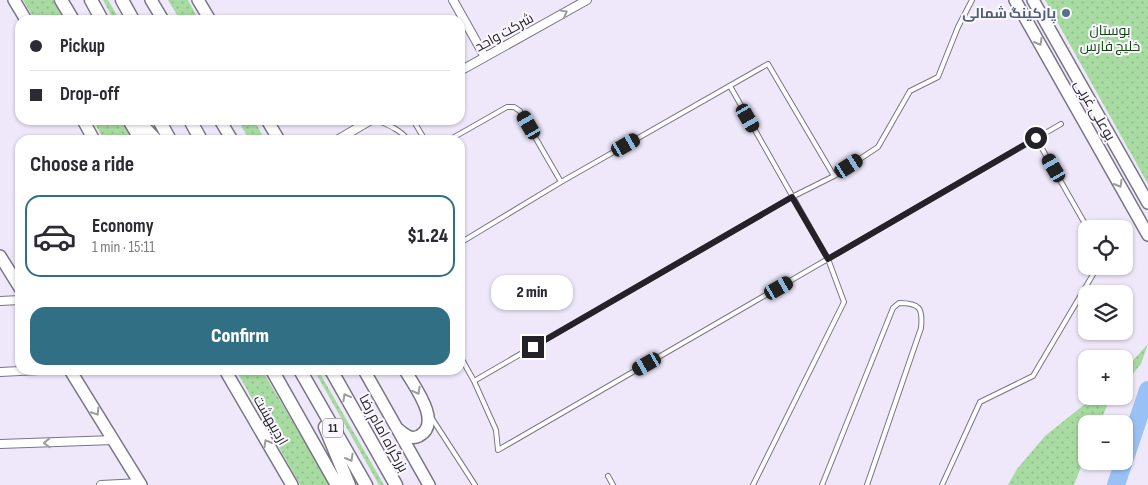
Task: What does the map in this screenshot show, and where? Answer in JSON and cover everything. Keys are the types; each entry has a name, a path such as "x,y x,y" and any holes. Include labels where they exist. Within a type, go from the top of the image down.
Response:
{"highway":[{"path":"62,0 70,15"},
{"path":"91,0 99,15"},
{"path":"122,0 130,15"},
{"path":"142,125 151,135"},
{"path":"275,375 337,485"},
{"path":"303,375 349,485"},
{"name":"11","path":"304,375 366,485"},
{"name":"بزرگراه امام رضا","path":"334,375 396,485"}],"main road":[{"path":"14,0 23,15"},
{"path":"151,0 160,15"},
{"path":"198,0 207,15"},
{"name":"بوعلی غربی","path":"1015,0 1148,235"},
{"name":"بوعلی غربی","path":"1033,0 1148,203"},
{"path":"0,256 15,280"},
{"path":"73,375 141,484"},
{"name":"اردیبهشت","path":"228,375 292,485"},
{"path":"367,375 429,485"},
{"path":"397,428 410,437 417,437 428,429 430,422 428,412 408,375"}],"street":[{"path":"453,0 461,15"},
{"name":"شرکت واحد","path":"465,68 587,0"},
{"path":"465,21 485,57"},
{"path":"346,135 362,125"},
{"path":"0,301 15,300"},
{"path":"0,372 15,371"},
{"path":"0,444 114,440"},
{"path":"101,485 141,484"}],"lane":[{"path":"474,380 792,197 834,176 878,147 910,91 938,77 972,0"},
{"path":"465,240 561,182 768,64 834,176"},
{"path":"730,86 828,259 844,302 753,485"},
{"path":"458,135 507,107 514,107 520,111 561,182"},
{"path":"465,365 474,380 496,430 498,450 1061,124"},
{"path":"388,125 404,135"},
{"path":"1036,138 1083,220"},
{"path":"942,485 980,402 1033,376 1093,275"},
{"path":"822,485 893,308 899,303 913,304 918,307 922,314 921,328 867,485"},
{"path":"428,412 474,485"},
{"path":"608,476 613,485"}],"green space":[{"path":"23,0 53,0 61,15 32,15"},
{"path":"103,0 108,0 117,15 111,15"},
{"path":"168,0 188,0 196,15 177,15"},
{"name":"بوستان خلیج فارس","path":"1045,0 1148,0 1148,184"},
{"path":"96,125 126,125 132,135 101,135"},
{"path":"241,125 257,125 262,135 246,135"},
{"path":"1148,344 1141,364 1133,373 1133,360"},
{"path":"239,375 265,375 330,485 300,485"},
{"path":"317,375 321,375 384,485 379,485"},
{"path":"1084,405 1108,405 1103,415 1078,415 1078,470 1080,470 1074,485 1008,485 1017,469 1045,436"}],"waterway":[{"path":"1133,434 1148,390"},
{"path":"1116,485 1121,470"}],"place":[{"name":"پارکینگ شمالی","path":"1066,13"}],"route":[{"path":"533,347 792,197 828,259 1036,138"}]}
